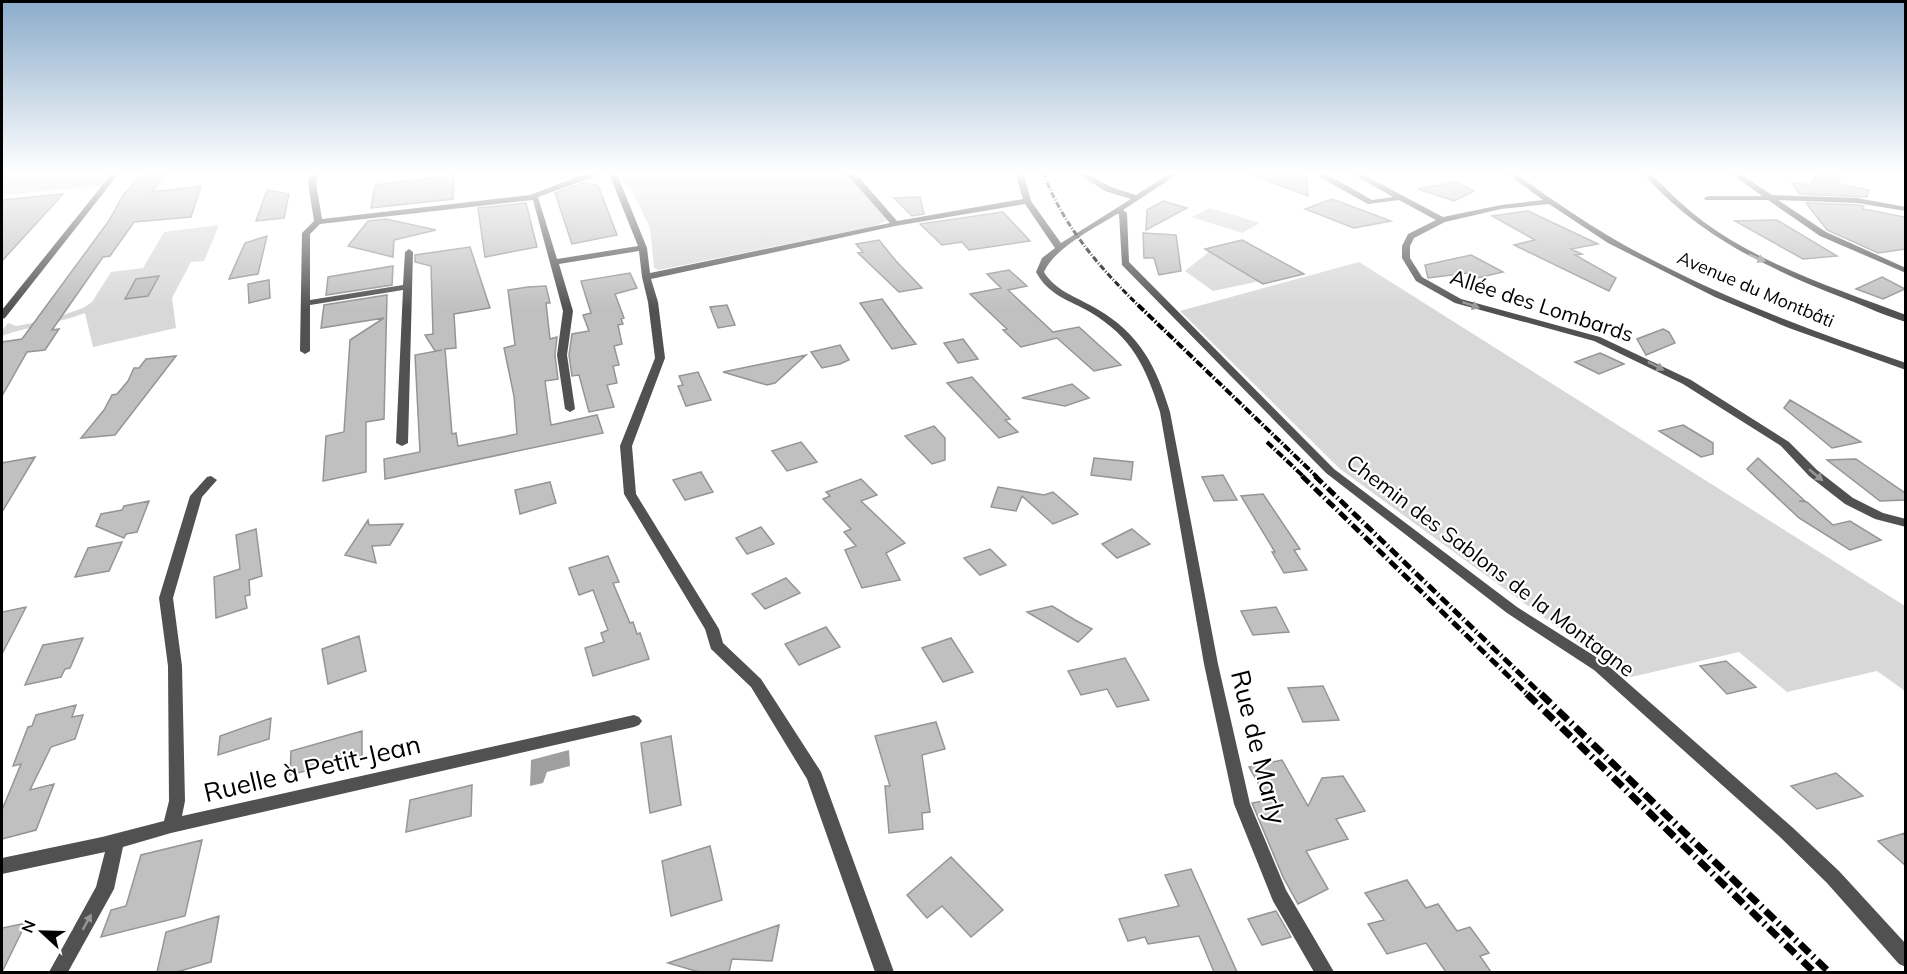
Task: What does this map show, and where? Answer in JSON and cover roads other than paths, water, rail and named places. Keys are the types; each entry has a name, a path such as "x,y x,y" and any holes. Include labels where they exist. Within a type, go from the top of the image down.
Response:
{"street":[{"path":"2,316 6,302 78,217"},
{"path":"317,217 318,222"},
{"path":"305,351 306,233 318,222 355,217"},
{"path":"541,217 568,311 562,355 570,409"},
{"path":"634,217 644,248 645,277 653,302 660,358 626,446 630,494 712,629 716,645 760,689 815,777 884,972"},
{"path":"890,217 896,224"},
{"path":"645,277 933,217"},
{"path":"1039,217 1060,248 1108,217"},
{"name":"Chemin des Sablons de la Montagne","path":"1123,217 1125,263 1330,471 1512,609 1599,666 1802,847 1833,877 1905,957"},
{"path":"1437,217 1442,220"},
{"name":"Allée des Lombards","path":"1454,217 1442,220 1411,236 1406,246 1406,258 1419,279 1458,301 1597,339 1687,382 1785,444 1813,473 1849,501 1879,516 1905,523"},
{"name":"Avenue du Montbâti","path":"1575,217 1620,245 1710,289 1826,338 1905,367"},
{"path":"1691,217 1703,228 1748,254 1905,319"},
{"path":"1797,217 1823,234 1905,271"},
{"path":"553,262 644,248"},
{"name":"Rue de Marly","path":"1060,248 1042,265 1042,278 1054,288 1118,327 1136,343 1149,363 1165,412 1211,664 1242,804 1279,895 1324,972"},
{"path":"402,443 409,252"},
{"path":"307,303 408,287"},
{"path":"171,826 177,801 175,677 166,598 196,496 211,480"},
{"name":"Ruelle à Petit-Jean","path":"2,866 634,721"},
{"path":"58,972 105,889 116,841"}],"railway":[{"path":"1066,217 1110,277 1138,305"},
{"path":"1138,305 1317,477"},
{"path":"1267,442 1304,477"},
{"path":"1302,476 1529,696"},
{"path":"1315,476 1543,696"},
{"path":"1527,694 1814,972"},
{"path":"1541,694 1829,972"}]}
